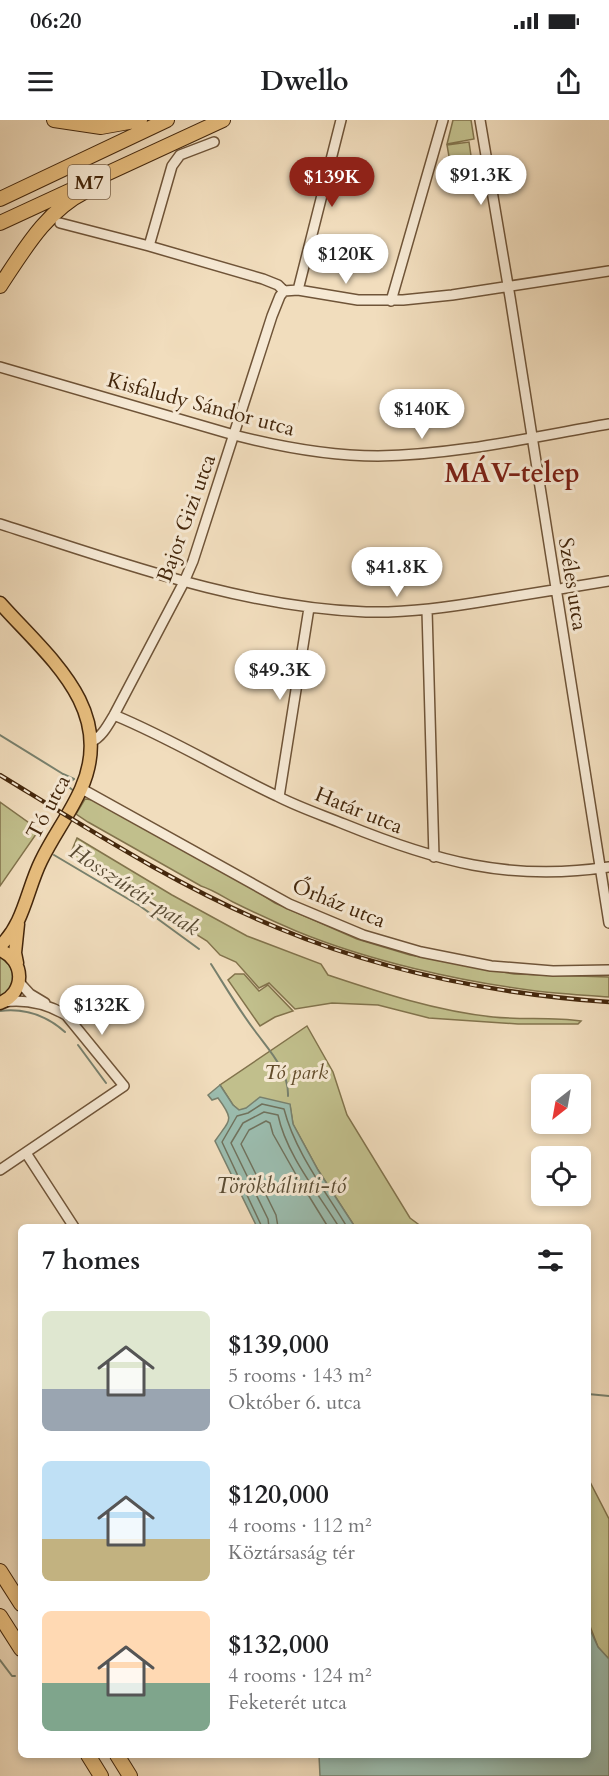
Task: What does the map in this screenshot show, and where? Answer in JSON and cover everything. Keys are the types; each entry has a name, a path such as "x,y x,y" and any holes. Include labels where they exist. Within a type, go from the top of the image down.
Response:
{"highway":[{"path":"54,120 101,127 140,120"},
{"name":"M7","path":"0,199 167,120"},
{"name":"M7","path":"0,223 223,120"},
{"path":"0,286 37,232 61,207 81,194 149,161 178,140"},
{"path":"0,1571 18,1599"},
{"path":"0,1616 18,1644"},
{"path":"90,1758 101,1776"},
{"path":"119,1758 130,1776"}],"main road":[{"name":"Tó utca","path":"0,603 55,661 71,682 86,713 91,742 88,771 82,789 40,862 18,922 0,948"},
{"name":"Tó utca","path":"18,922 15,953 19,982"},
{"path":"0,948 17,964"},
{"path":"2,1002 15,992 19,982"}],"street":[{"path":"298,290 341,120"},
{"path":"391,301 443,120"},
{"name":"Széles utca","path":"480,120 555,590 605,867 609,923"},
{"path":"149,246 172,166 180,154 214,142"},
{"path":"60,224 149,246 263,279 278,285 284,291 298,290 350,299 391,301 452,296 609,271"},
{"name":"Bajor Gizi utca","path":"91,742 96,740 114,715 193,561 272,316 284,291"},
{"name":"Kisfaludy Sándor utca","path":"0,367 234,435 299,449 376,456 437,452 609,424"},
{"path":"0,524 184,582 242,596 309,608 368,612 427,610 609,581"},
{"path":"279,797 309,608"},
{"path":"427,610 434,857"},
{"name":"Határ utca","path":"114,715 279,797 373,836 434,857 495,870 516,872 605,867"},
{"name":"Őrház utca","path":"82,789 290,904 363,935 421,952 491,966 553,971 609,970"},
{"path":"0,1170 124,1086 66,1015 30,994 19,982"},
{"path":"2,1002 20,1000 55,1009"},
{"path":"26,1153 72,1224"}],"green space":[{"path":"453,120 471,120 474,139 447,144"},
{"path":"469,142 475,183 454,186 447,145"},
{"path":"85,799 94,800 218,867 275,903 357,939 410,955 514,974 609,977 609,997 536,991 476,982 383,961 324,942 272,921 201,886 88,822 76,814"},
{"path":"0,802 39,830 0,886"},
{"path":"77,838 172,895 247,936 321,964 328,975 389,995 472,1014 581,1021 578,1024 518,1024 429,1018 378,1005 332,1003 295,1009 269,983 259,988 236,962 220,955 207,941 70,855"},
{"path":"0,955 7,959 15,978 10,991 0,997"},
{"path":"235,974 244,974 259,991 268,985 293,1011 275,1017 260,1026 228,980"},
{"name":"Tó park","path":"307,1026 333,1072 347,1115 410,1218 418,1224 353,1224 318,1170 293,1124 290,1105 239,1110 220,1085"},
{"path":"591,1484 609,1519 609,1659 598,1647 591,1629"}],"water":[{"name":"Törökbálinti-tó","path":"220,1085 239,1110 246,1108 260,1097 290,1104 293,1124 318,1170 353,1224 256,1224 215,1141 227,1124 227,1111 218,1098 212,1100 208,1095"},
{"path":"591,1632 598,1647 609,1659 609,1776 320,1776 319,1758 591,1758"}],"waterway":[{"name":"Hosszúréti-patak","path":"0,735 74,779 66,785 74,791"},
{"name":"Hosszúréti-patak","path":"54,855 140,906 199,949"},
{"name":"Hosszúréti-patak","path":"211,964 243,1015 282,1069 288,1096"},
{"path":"0,1011 35,1014 65,1032"},
{"path":"78,1045 106,1083"},
{"path":"591,1394 609,1396"},
{"path":"0,1660 12,1676 15,1676"}],"railway":[{"path":"0,775 171,877 242,912 318,943 399,969 482,987 609,1002"}],"district":[{"name":"MÁV-telep","path":"512,473"}]}
